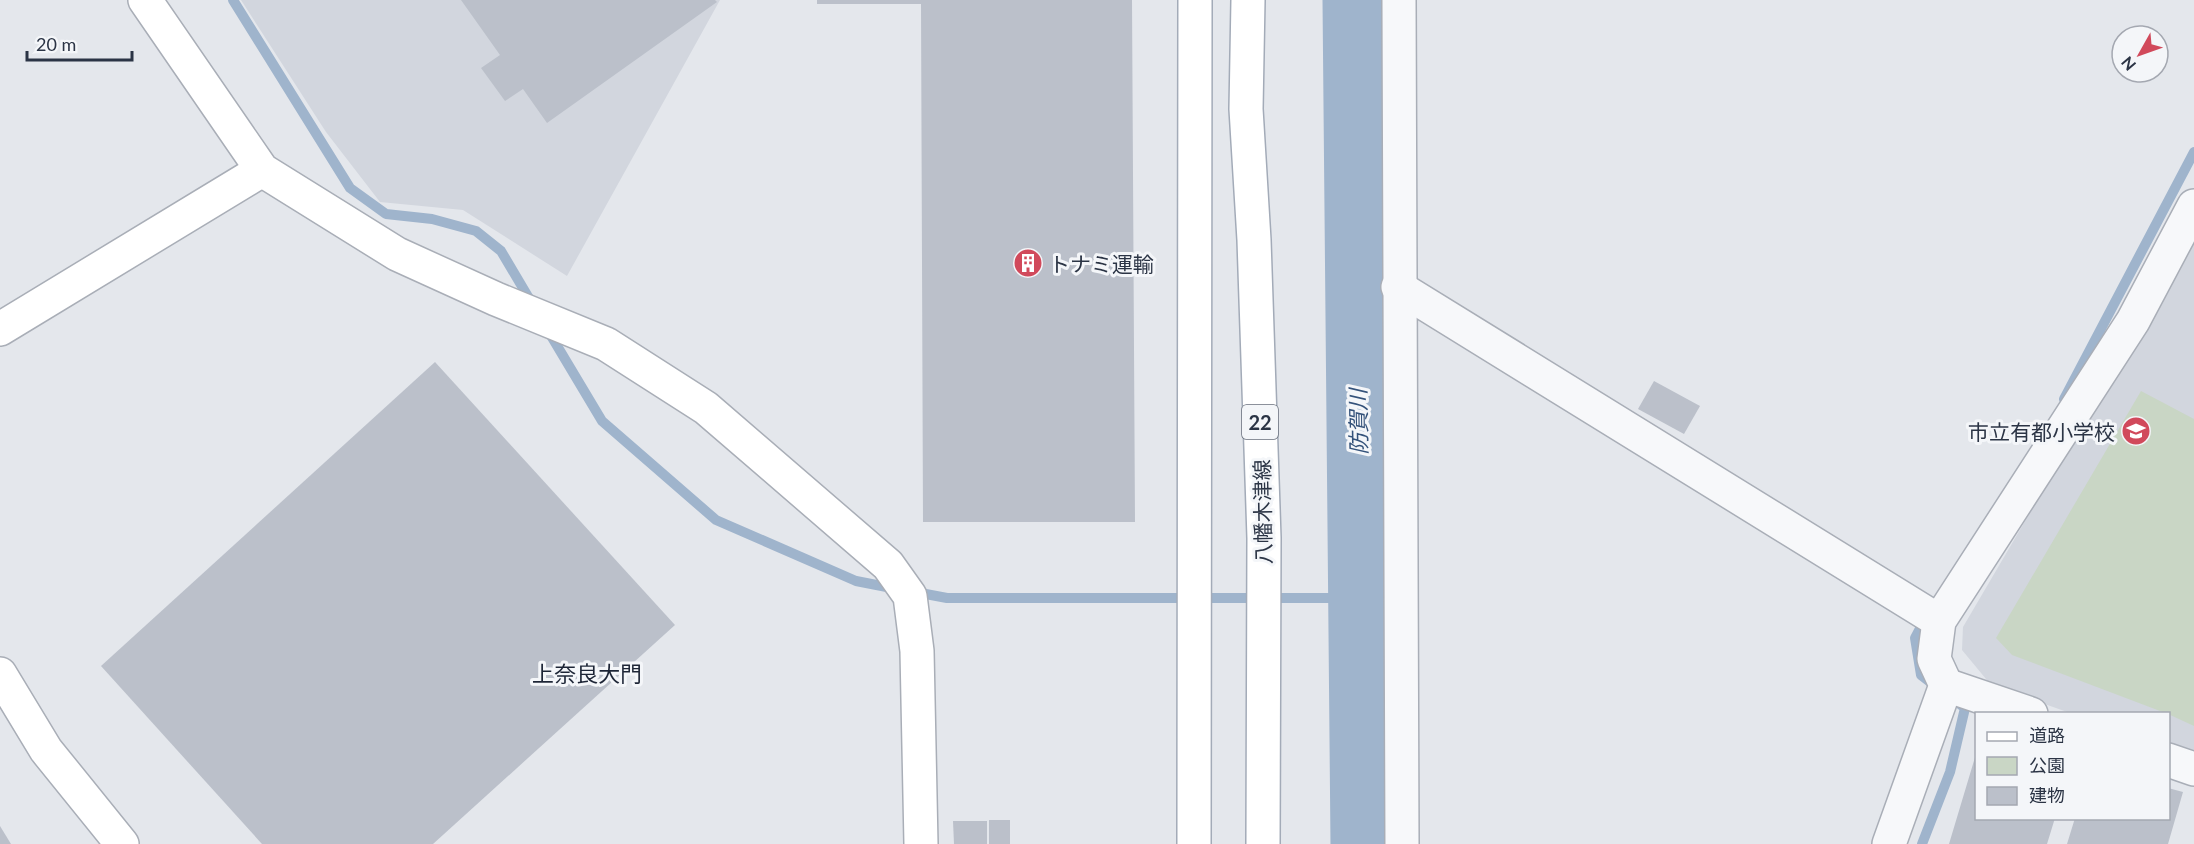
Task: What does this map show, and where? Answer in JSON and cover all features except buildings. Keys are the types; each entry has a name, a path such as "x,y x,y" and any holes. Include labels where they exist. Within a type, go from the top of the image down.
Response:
{"street":[{"path":"145,0 262,170 397,254 496,299 606,344 706,408 888,566 910,596 917,651 921,844"},
{"path":"1194,844 1195,0"},
{"name":"八幡木津線","path":"1248,0 1246,110 1254,240 1264,538 1263,844"},
{"path":"1399,0 1398,287 1402,844"},
{"path":"0,329 262,170"},
{"path":"1889,844 1946,685 1934,659 1939,621 2133,321 2194,206"},
{"path":"1398,287 1939,621"},
{"path":"0,674 46,750 122,844"},
{"path":"1946,685 2025,712"},
{"path":"2170,760 2194,769"}],"shaded area":[{"path":"241,0 720,0 567,276 463,210 380,202 326,132"},
{"name":"市立有都小学校","path":"2194,233 2194,763 2170,752 2170,712 2067,712 1991,685 1962,650 1963,627"}],"green space":[{"name":"市立有都小学校","path":"2141,391 2194,419 2194,726 2170,715 2170,712 2163,712 2012,655 1996,638"}],"waterway":[{"path":"233,0 350,188 386,214 432,219 476,231 501,251 533,305"},
{"name":"防賀川","path":"1354,0 1362,844"},
{"path":"2064,399 2194,152"},
{"path":"547,329 602,421 716,520 856,581 897,589"},
{"path":"915,592 947,598 1359,598"},
{"path":"1926,617 1915,638 1921,675 1934,685"},
{"path":"1922,844 1950,772 1965,708 1956,701"}],"place":[{"name":"トナミ運輸","path":"1028,263"},
{"name":"市立有都小学校","path":"2136,431"}],"district":[{"name":"上奈良大門","path":"587,673"}]}
